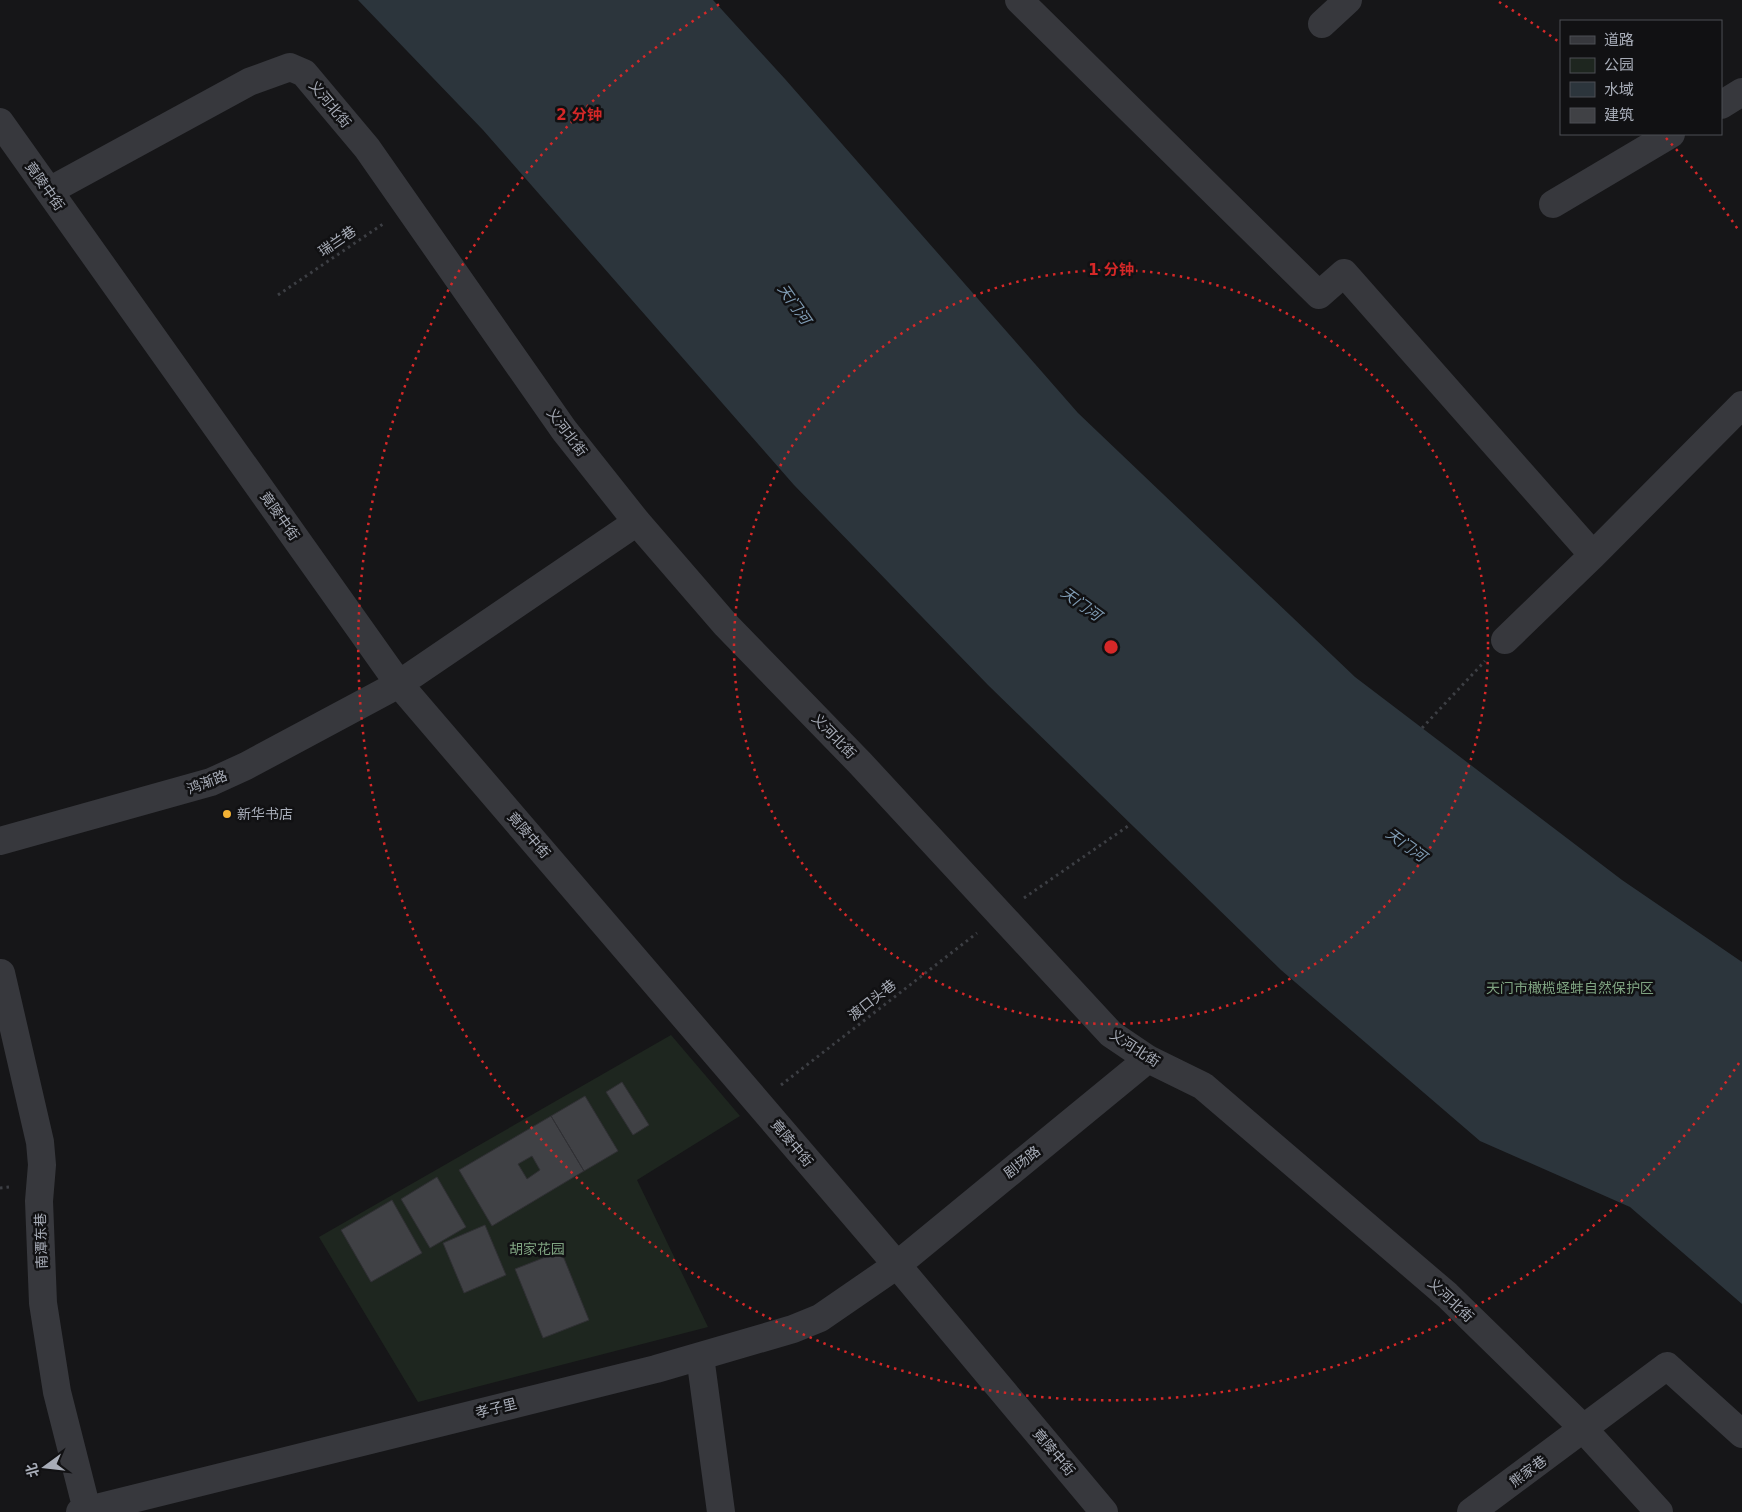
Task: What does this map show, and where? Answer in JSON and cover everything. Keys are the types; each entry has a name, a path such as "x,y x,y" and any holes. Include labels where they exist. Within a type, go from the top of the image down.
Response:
{"street":[{"path":"1019,0 1319,295 1344,273 1593,555"},
{"path":"1322,24 1348,0"},
{"name":"义河北街","path":"49,191 249,82 290,67 304,73 367,148 564,430 637,522 726,624 867,770 1111,1034 1148,1059 1204,1086 1447,1295 1584,1429 1658,1512"},
{"path":"1722,104 1742,92"},
{"name":"竟陵中街","path":"0,122 399,684 897,1265 1104,1512"},
{"path":"1553,204 1669,135"},
{"path":"1505,640 1593,555 1742,405"},
{"name":"鸿渐路","path":"0,841 210,782 246,766 399,684 637,522"},
{"name":"南潭东巷","path":"1,973 40,1142 42,1165 39,1201 43,1303 57,1392 83,1511"},
{"name":"剧场路","path":"897,1265 1148,1059"},
{"name":"孝子里","path":"83,1511 700,1356 793,1330 820,1318 897,1265"},
{"path":"700,1356 721,1512"},
{"name":"熊家巷","path":"1471,1512 1667,1366 1742,1434"}],"path":[{"name":"瑞兰巷","path":"278,295 408,206"},
{"path":"1422,728 1505,640"},
{"name":"渡口头巷","path":"758,1103 1000,915 1131,824"}],"green space":[{"name":"胡家花园","path":"671,1035 740,1116 637,1180 708,1327 418,1402 319,1237"}],"water":[{"name":"天门市橄榄蛏蚌自然保护区","path":"358,0 713,0 785,79 1078,413 1355,677 1622,880 1742,962 1742,1304 1630,1207 1480,1141 1281,970 988,685 794,485 483,130"}],"building":[{"path":"622,1082 649,1125 633,1135 606,1092"},
{"path":"585,1096 618,1151 584,1171 551,1116"},
{"path":"551,1116 584,1171 492,1226 459,1170","holes":["532,1156 540,1170 527,1179 518,1164"]},
{"path":"437,1177 466,1227 430,1248 401,1199"},
{"path":"392,1200 422,1253 371,1282 341,1230"},
{"path":"485,1225 506,1275 464,1293 443,1243"},
{"path":"561,1251 589,1320 543,1338 515,1269"}],"place":[{"name":"新华书店","path":"227,814"}],"water label":[{"name":"天门河","path":"794,304"},
{"name":"天门河","path":"1081,604"},
{"name":"天门河","path":"1406,845"}]}
